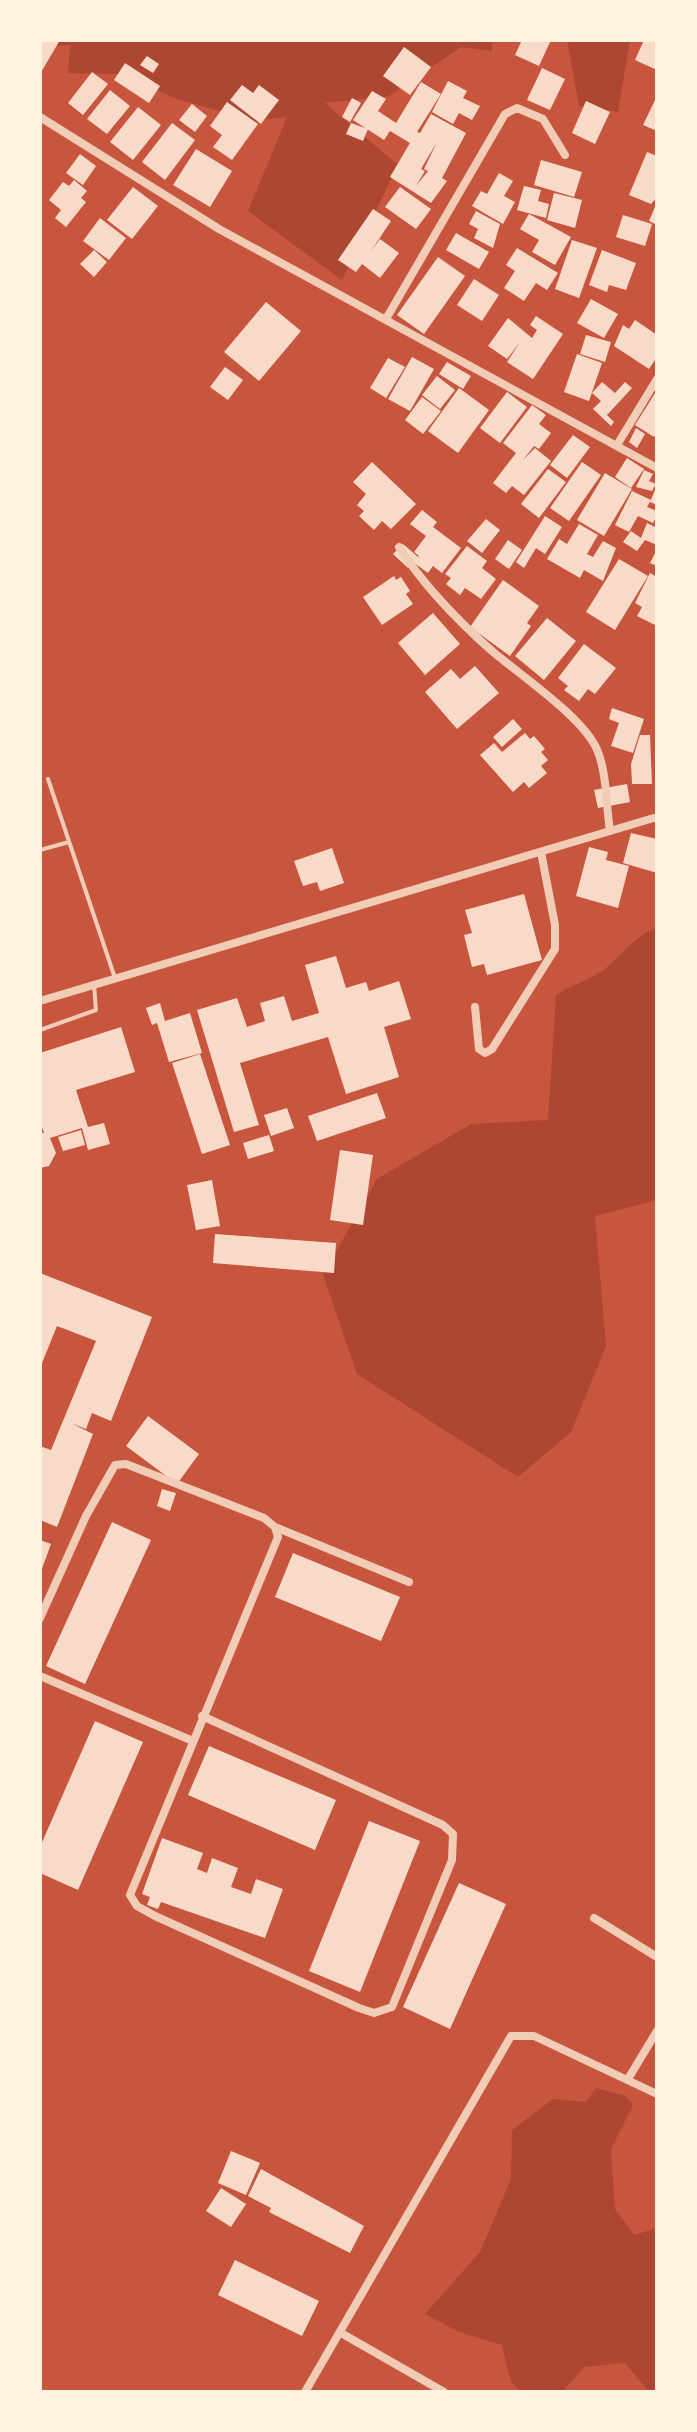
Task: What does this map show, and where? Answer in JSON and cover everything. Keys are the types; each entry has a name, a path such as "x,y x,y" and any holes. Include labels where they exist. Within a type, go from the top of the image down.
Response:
{"street":[{"path":"386,319 505,114 517,108 543,119 565,155"},
{"path":"40,117 219,229 657,468"},
{"path":"617,445 657,379"},
{"path":"399,547 415,573 449,610 544,693 590,739 598,751 610,831"},
{"path":"40,1001 657,817"},
{"path":"475,1007 479,1049 485,1053 492,1049 555,949 555,925 541,852"},
{"path":"40,1618 86,1516 115,1465 126,1464 264,1518 275,1527 409,1582"},
{"path":"202,1716 443,1825 453,1834 452,1860 392,2007 374,2013 359,2008 137,1906 130,1895 202,1716 278,1537 275,1527"},
{"path":"40,1676 193,1741"},
{"path":"594,1918 657,1957"},
{"path":"628,2079 657,2031"},
{"path":"305,2392 511,2036 534,2036 657,2094"},
{"path":"341,2333 444,2392"}],"lane":[{"path":"48,779 115,978"},
{"path":"40,850 69,842"},
{"path":"40,1030 96,1010 94,985"}],"shaded area":[{"path":"40,40 492,40 492,51 461,47 389,96 325,103 398,165 342,280 248,211 287,117 255,121 177,99 119,74 68,73 70,45 40,47"},
{"path":"567,40 630,40 618,112 579,106"},
{"path":"657,928 657,1200 595,1216 606,1346 571,1432 518,1477 357,1374 323,1275 377,1179 471,1124 548,1120 556,995 602,971 634,941"},
{"path":"596,2088 625,2096 633,2105 611,2149 615,2209 634,2235 657,2228 657,2392 649,2392 625,2363 584,2367 562,2392 522,2391 512,2382 502,2345 459,2332 425,2314 480,2252 511,2179 512,2130 553,2099 586,2102"}],"building":[{"path":"40,40 60,40 40,74"},
{"path":"522,40 551,40 539,66 515,55"},
{"path":"644,40 657,40 657,70 635,60"},
{"path":"404,47 431,67 410,95 383,76"},
{"path":"147,56 159,64 153,73 140,65"},
{"path":"125,63 160,86 149,103 114,80"},
{"path":"542,68 565,79 550,110 527,100"},
{"path":"92,72 108,84 83,115 68,103"},
{"path":"448,81 467,91 463,98 480,106 472,120 459,113 453,124 432,112"},
{"path":"421,82 441,94 417,132 420,133 431,114 466,133 442,178 447,181 431,203 390,177 410,143 390,131 384,140 353,120 372,91 386,99 378,111 396,123","holes":["437,142 424,169 428,171 416,186 425,171 421,169"]},
{"path":"242,85 253,93 259,85 279,100 261,124 230,100"},
{"path":"110,90 130,106 107,134 87,119"},
{"path":"657,96 657,131 643,125"},
{"path":"352,98 361,103 350,122 342,117"},
{"path":"586,101 610,112 595,144 572,133"},
{"path":"227,102 258,124 232,160 213,147 222,135 210,126"},
{"path":"192,104 207,116 195,132 179,120"},
{"path":"138,107 161,125 133,160 110,142"},
{"path":"172,123 195,140 165,180 142,162"},
{"path":"351,123 368,129 363,141 346,134"},
{"path":"196,149 232,171 210,207 173,185"},
{"path":"647,152 657,156 657,197 651,204 629,195"},
{"path":"80,154 96,166 83,185 66,173"},
{"path":"541,160 582,172 574,197 534,185"},
{"path":"499,173 513,181 504,196 515,202 503,224 472,206 481,191 487,194"},
{"path":"74,180 87,191 81,198 86,202 66,227 55,218 61,210 49,200 63,182 69,186"},
{"path":"524,186 541,190 538,201 549,204 546,218 517,210"},
{"path":"133,187 158,206 132,239 107,220"},
{"path":"400,187 431,209 416,229 385,207"},
{"path":"554,193 582,200 575,228 547,220"},
{"path":"657,202 657,225 649,221"},
{"path":"373,209 391,221 371,251 380,239 399,253 380,278 362,264 356,272 338,260"},
{"path":"476,211 500,224 493,248 474,238 478,229 469,224"},
{"path":"529,214 571,237 555,265 532,252 539,240 520,229"},
{"path":"623,215 652,224 645,246 616,237"},
{"path":"100,218 126,238 109,260 83,241"},
{"path":"456,233 489,252 479,269 446,250"},
{"path":"572,240 597,248 579,298 555,289"},
{"path":"517,248 558,273 547,290 536,283 524,301 504,288 515,271 506,265"},
{"path":"94,250 107,262 94,277 80,264"},
{"path":"602,250 636,263 626,290 609,285 607,292 589,285"},
{"path":"438,257 465,276 424,334 397,315"},
{"path":"474,279 499,295 482,321 457,305"},
{"path":"591,299 618,314 604,338 577,323"},
{"path":"266,302 301,331 259,381 224,352"},
{"path":"536,316 563,334 533,379 507,362 520,342 507,359 488,346 508,318 532,338 537,330 530,325"},
{"path":"635,320 657,335 657,357 649,369 614,346 623,325 629,329"},
{"path":"586,335 611,342 605,362 580,354"},
{"path":"577,354 602,363 589,401 564,392"},
{"path":"412,357 434,369 410,411 388,399"},
{"path":"388,358 405,367 386,398 370,388"},
{"path":"447,362 471,376 463,389 439,374"},
{"path":"225,367 243,380 228,400 210,387"},
{"path":"437,376 455,390 440,409 422,395"},
{"path":"602,382 615,393 625,382 632,388 607,415 614,422 611,426 593,409 601,401 592,393"},
{"path":"459,388 489,410 458,453 428,431"},
{"path":"657,390 657,432 654,437 635,425"},
{"path":"507,392 527,407 500,443 480,428"},
{"path":"422,397 441,411 423,434 405,420"},
{"path":"532,405 546,415 539,424 551,433 539,449 534,446 523,460 535,448 551,461 524,495 512,486 506,493 493,483 516,453 503,443"},
{"path":"636,428 645,434 637,448 629,442"},
{"path":"573,435 590,447 567,478 550,465"},
{"path":"627,458 644,469 631,488 615,477"},
{"path":"372,462 416,504 391,529 382,521 374,530 359,516 364,511 357,505 366,494 353,482"},
{"path":"582,462 601,475 569,521 550,508"},
{"path":"548,469 566,482 539,518 521,504"},
{"path":"644,470 653,474 649,481 656,484 652,491 636,487"},
{"path":"605,473 632,489 604,536 577,520"},
{"path":"657,485 657,505 650,502"},
{"path":"632,491 651,500 647,507 657,511 657,515 653,523 638,516 629,532 615,525"},
{"path":"422,510 437,522 433,527 461,548 442,573 433,566 428,573 413,562 408,568 393,554 403,544 419,556 414,552 426,536 410,524"},
{"path":"545,516 562,527 545,554 536,548 524,568 516,562"},
{"path":"486,519 500,530 482,553 467,541"},
{"path":"647,523 657,528 657,545 645,540 637,551 623,542 631,531 641,538"},
{"path":"579,524 598,535 587,554 593,557 603,541 616,548 603,581 584,570 580,578 547,559 559,539 567,544"},
{"path":"508,540 522,550 509,569 495,559"},
{"path":"467,546 487,561 482,568 496,579 481,599 465,588 460,595 446,584 451,578 445,574"},
{"path":"657,549 657,566 650,563"},
{"path":"619,559 648,576 615,630 586,612"},
{"path":"650,573 657,577 655,625 637,616 642,607 635,603"},
{"path":"394,576 396,580 401,577 410,591 406,594 413,604 382,625 363,597"},
{"path":"503,580 539,606 527,623 531,626 510,656 470,627"},
{"path":"433,613 460,644 425,675 398,643"},
{"path":"547,618 576,641 544,680 515,656"},
{"path":"584,644 616,668 595,694 588,689 579,701 564,690 568,686 558,678"},
{"path":"475,666 499,693 457,729 425,692 451,669 460,679"},
{"path":"612,708 644,719 633,753 611,746 619,723 609,719"},
{"path":"513,719 522,729 502,747 493,737"},
{"path":"525,733 530,739 534,736 545,749 541,752 548,760 541,766 547,773 529,788 524,782 513,792 480,755 494,743 502,752"},
{"path":"640,735 650,735 652,784 632,784 631,764"},
{"path":"627,784 630,802 598,808 594,790"},
{"path":"631,833 657,839 657,873 623,863"},
{"path":"589,847 608,852 606,860 629,866 618,908 576,896"},
{"path":"332,848 344,883 320,891 317,882 303,886 294,861"},
{"path":"524,894 542,960 487,975 484,964 472,967 464,935 472,933 465,910"},
{"path":"336,956 346,988 366,982 369,991 399,981 411,1019 384,1027 399,1077 346,1094 328,1037 240,1063 259,1125 234,1132 197,1010 237,998 247,1027 265,1021 260,1003 284,996 292,1021 319,1013 305,965"},
{"path":"160,1003 165,1021 190,1013 202,1053 169,1062 157,1023 152,1025 146,1008"},
{"path":"121,1027 135,1072 76,1090 88,1127 104,1123 110,1144 88,1150 82,1128 50,1138 56,1153 49,1166 40,1168 40,1133 44,1133 40,1122 40,1053"},
{"path":"200,1054 230,1145 202,1154 172,1063"},
{"path":"377,1093 386,1118 317,1141 308,1116"},
{"path":"287,1108 294,1128 271,1136 264,1115"},
{"path":"81,1130 85,1145 63,1151 58,1137"},
{"path":"269,1135 274,1151 248,1159 243,1143"},
{"path":"340,1150 373,1155 363,1225 330,1220"},
{"path":"212,1180 220,1226 196,1230 187,1185"},
{"path":"215,1234 336,1243 334,1273 213,1263"},
{"path":"40,1273 152,1317 111,1421 92,1413 86,1429 71,1423 93,1434 57,1527 40,1520 40,1446 51,1450 96,1341 57,1326 40,1368"},
{"path":"148,1416 199,1454 177,1484 126,1446"},
{"path":"162,1489 176,1493 170,1511 157,1506"},
{"path":"112,1522 151,1540 85,1684 46,1666"},
{"path":"40,1540 51,1544 40,1574"},
{"path":"293,1553 400,1597 381,1641 275,1597"},
{"path":"95,1721 143,1742 78,1890 40,1873 40,1847"},
{"path":"209,1746 336,1800 315,1850 188,1795"},
{"path":"369,1821 420,1841 360,1992 309,1971"},
{"path":"162,1838 203,1853 197,1869 207,1873 212,1858 238,1868 231,1887 251,1894 256,1879 283,1889 265,1938 161,1902 158,1909 147,1905 150,1897 142,1894"},
{"path":"459,1883 506,1904 450,2029 403,2007"},
{"path":"231,2151 260,2163 246,2195 218,2183"},
{"path":"261,2169 364,2226 350,2253 269,2212 271,2208 248,2196"},
{"path":"221,2188 246,2204 231,2227 206,2211"},
{"path":"235,2260 319,2301 302,2336 218,2295"}]}
